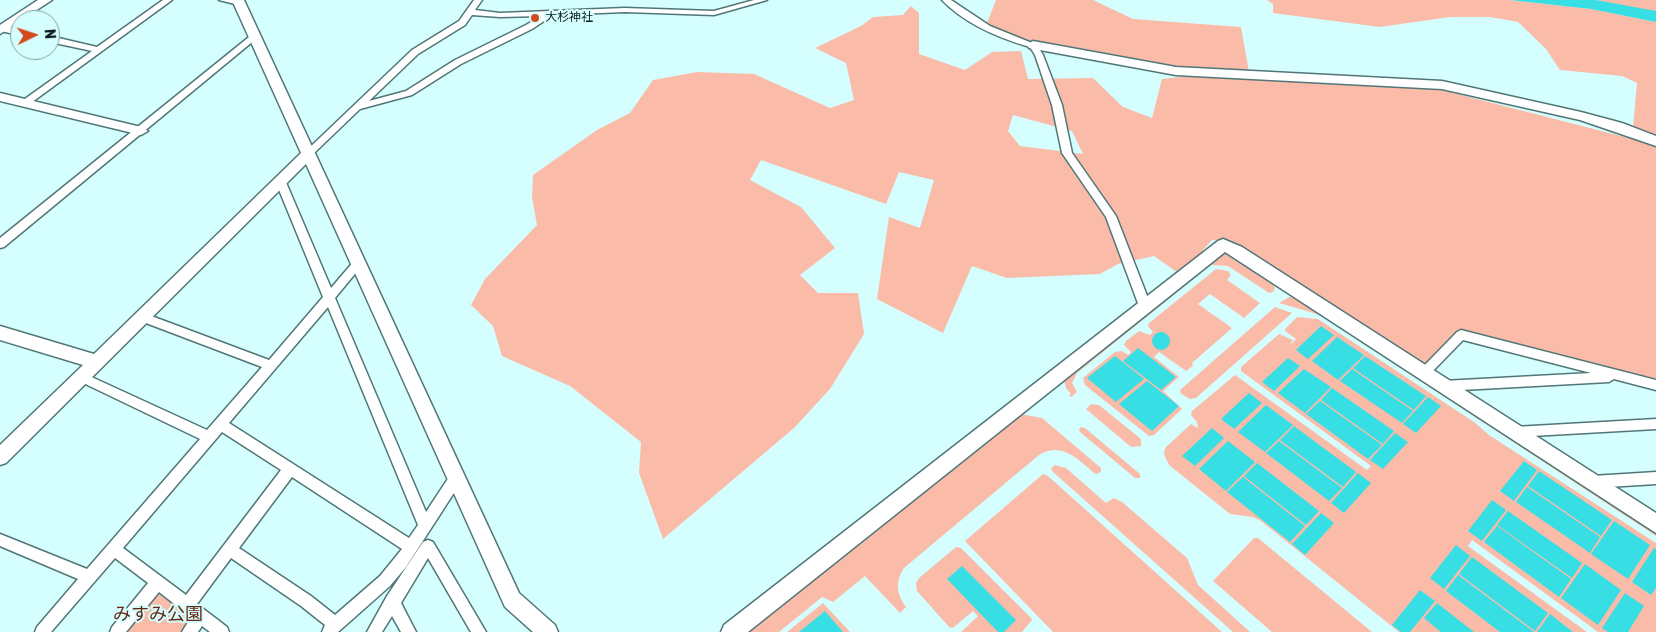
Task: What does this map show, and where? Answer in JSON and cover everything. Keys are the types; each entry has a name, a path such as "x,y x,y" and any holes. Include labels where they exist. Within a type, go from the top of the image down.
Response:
{"street":[{"path":"1,29 46,0"},
{"path":"25,103 168,0"},
{"path":"0,457 280,180 415,52 453,30 471,12 478,0"},
{"path":"471,12 500,14 624,10 714,13 763,0"},
{"path":"946,0 983,27 1005,37 1033,44 1176,71 1442,85 1581,116 1617,126 1656,142"},
{"path":"233,1 254,36 309,153 512,600 548,632"},
{"path":"358,107 409,93 458,62 529,27 551,13"},
{"path":"0,244 254,36"},
{"path":"60,41 99,50"},
{"path":"1033,44 1057,106 1067,152 1112,216 1145,306"},
{"path":"0,97 140,131"},
{"path":"280,180 425,526"},
{"path":"731,632 1219,246 1229,246 1656,524"},
{"path":"42,632 359,263"},
{"path":"142,317 270,365"},
{"path":"0,333 97,362"},
{"path":"1424,373 1462,335 1656,385"},
{"path":"1443,386 1620,376"},
{"path":"81,377 208,437"},
{"path":"220,424 411,547"},
{"path":"1514,432 1656,424"},
{"path":"188,604 290,469"},
{"path":"229,549 306,601 332,628 385,581 411,547 456,478"},
{"path":"1592,482 1656,478"},
{"path":"0,540 89,577"},
{"path":"374,632 428,546 478,632"},
{"path":"113,548 222,632"},
{"path":"117,632 157,582"},
{"path":"392,601 409,632"},
{"path":"189,632 201,615"}],"green space":[{"path":"996,0 1093,0 1133,19 1241,27 1249,72 1168,68 1009,37 987,23"},
{"path":"1267,0 1510,0 1591,9 1656,22 1656,138 1633,128 1637,83 1622,76 1560,70 1546,49 1518,22 1490,17 1450,17 1380,27 1273,13 1273,4"},
{"path":"1596,0 1656,0 1656,12"},
{"path":"911,6 919,13 919,54 965,70 992,52 1021,51 1028,79 1093,78 1123,107 1152,118 1162,79 1189,76 1312,80 1434,88 1656,145 1656,382 1458,331 1422,366 1229,242 1212,240 1181,275 1154,256 1118,264 1100,274 1007,278 972,266 943,333 877,299 889,217 920,228 934,180 899,172 886,204 761,160 750,180 801,207 835,248 800,275 818,293 858,293 864,334 830,389 794,428 663,539 639,473 641,442 570,386 502,356 493,326 471,305 485,279 537,225 532,197 533,175 597,130 630,113 653,80 697,72 754,74 830,108 854,100 846,63 815,48 861,26 873,17 903,15","holes":["1013,115 1072,131 1083,154 1020,146 1008,131"]},
{"path":"1222,252 1237,256 1253,264 1272,282 1275,288 1273,292 1269,293 1228,266 1211,265 1077,373 1072,383 1077,392 1071,397 1069,395 1071,394 1066,388 1064,380"},
{"path":"1216,269 1228,271 1231,275 1227,280 1260,303 1244,318 1210,294 1198,304 1232,328 1192,363 1193,366 1186,371 1159,352 1154,357 1179,377 1163,391 1182,409 1154,435 1149,436 1085,385 1083,378 1115,352 1122,351 1128,355 1131,352 1124,345 1126,341 1139,331 1150,335 1153,332 1148,326 1149,323"},
{"path":"1289,297 1300,298 1656,530 1656,536 1320,315 1279,303"},
{"path":"1275,307 1292,313 1196,398 1190,399 1181,394 1180,390"},
{"path":"1297,317 1318,319 1474,422 1489,435 1656,543 1656,632 1598,632 1472,540 1468,546 1587,632 1399,632 1261,521 1253,517 1230,514 1169,465 1164,454 1165,448 1191,424 1198,428 1197,422 1191,415 1192,411 1235,375 1367,470 1371,466 1241,371 1241,367 1279,334 1293,340 1289,346 1296,339 1285,329"},
{"path":"1091,404 1099,405 1141,439 1141,446 1131,447 1086,409"},
{"path":"1021,414 1042,418 1101,468 1101,472 1094,473 1075,457 1062,451 1047,451 1039,455 904,568 899,578 898,588 900,597 906,607 900,613 865,576 833,602 822,597 779,632 742,632"},
{"path":"1081,427 1085,428 1140,474 1140,478 1135,478 1080,432 1079,429"},
{"path":"1055,465 1066,468 1106,503 1114,498 1122,502 1187,558 1198,585 1250,632 1233,632 1053,472 1051,468"},
{"path":"1043,474 1048,476 1222,632 1053,632 965,541"},
{"path":"1254,538 1258,538 1372,632 1272,632 1213,581"},
{"path":"956,547 961,548 1031,618 1032,620 1022,632 961,632 978,616 973,611 954,627 950,628 917,591 916,583 919,578"},
{"name":"みすみ公園","path":"159,594 190,617 181,632 122,632 151,595"},
{"path":"823,603 850,632 787,632"}],"water":[{"path":"1510,0 1596,0 1656,11 1656,22 1591,9"},
{"path":"1321,326 1334,335 1308,359 1296,350"},
{"path":"1161,332 1167,335 1170,341 1167,347 1161,350 1155,347 1152,341 1155,335"},
{"path":"1337,337 1364,355 1338,380 1312,361"},
{"path":"1138,348 1176,377 1161,390 1123,361"},
{"path":"1115,356 1144,379 1116,402 1087,378"},
{"path":"1365,356 1426,396 1414,410 1353,368"},
{"path":"1288,358 1300,366 1274,391 1262,382"},
{"path":"1304,369 1331,387 1305,413 1278,393"},
{"path":"1352,369 1413,411 1402,423 1340,381"},
{"path":"1147,381 1179,406 1152,431 1119,404"},
{"path":"1332,388 1394,431 1383,444 1321,400"},
{"path":"1249,393 1262,403 1234,429 1221,419"},
{"path":"1428,397 1441,406 1416,433 1403,424"},
{"path":"1320,401 1382,445 1368,459 1306,414"},
{"path":"1266,405 1293,425 1265,452 1238,432"},
{"path":"1294,426 1356,472 1343,487 1280,440"},
{"path":"1212,428 1224,438 1195,466 1182,456"},
{"path":"1395,433 1408,442 1383,469 1370,460"},
{"path":"1228,441 1255,462 1226,491 1199,469"},
{"path":"1279,441 1342,488 1329,501 1266,453"},
{"path":"1524,461 1537,470 1514,501 1500,491"},
{"path":"1257,463 1319,511 1306,525 1244,476"},
{"path":"1539,471 1612,520 1601,536 1528,486"},
{"path":"1358,473 1371,483 1344,513 1331,503"},
{"path":"1243,477 1305,526 1290,542 1227,492"},
{"path":"1527,487 1600,537 1590,553 1516,502"},
{"path":"1492,500 1506,510 1482,541 1468,531"},
{"path":"1508,511 1582,563 1572,578 1497,525"},
{"path":"1321,513 1334,523 1305,555 1292,544"},
{"path":"1614,521 1650,545 1628,579 1591,554"},
{"path":"1497,526 1571,579 1559,597 1484,542"},
{"path":"1456,545 1470,556 1444,589 1430,578"},
{"path":"1654,548 1656,549 1656,588 1651,595 1632,582"},
{"path":"1472,557 1548,613 1535,631 1459,574"},
{"path":"1585,564 1621,590 1598,625 1561,598"},
{"path":"962,566 1016,620 1004,632 998,632 947,579"},
{"path":"1458,575 1534,632 1500,632 1446,591"},
{"path":"1420,590 1435,601 1410,632 1401,632 1392,625"},
{"path":"1625,593 1644,606 1628,632 1608,632 1602,628"},
{"path":"1437,603 1474,632 1441,632 1424,618"},
{"path":"825,611 843,632 799,632"},
{"path":"1550,614 1573,632 1537,632"}],"place":[{"name":"大杉神社","path":"535,18"}]}
